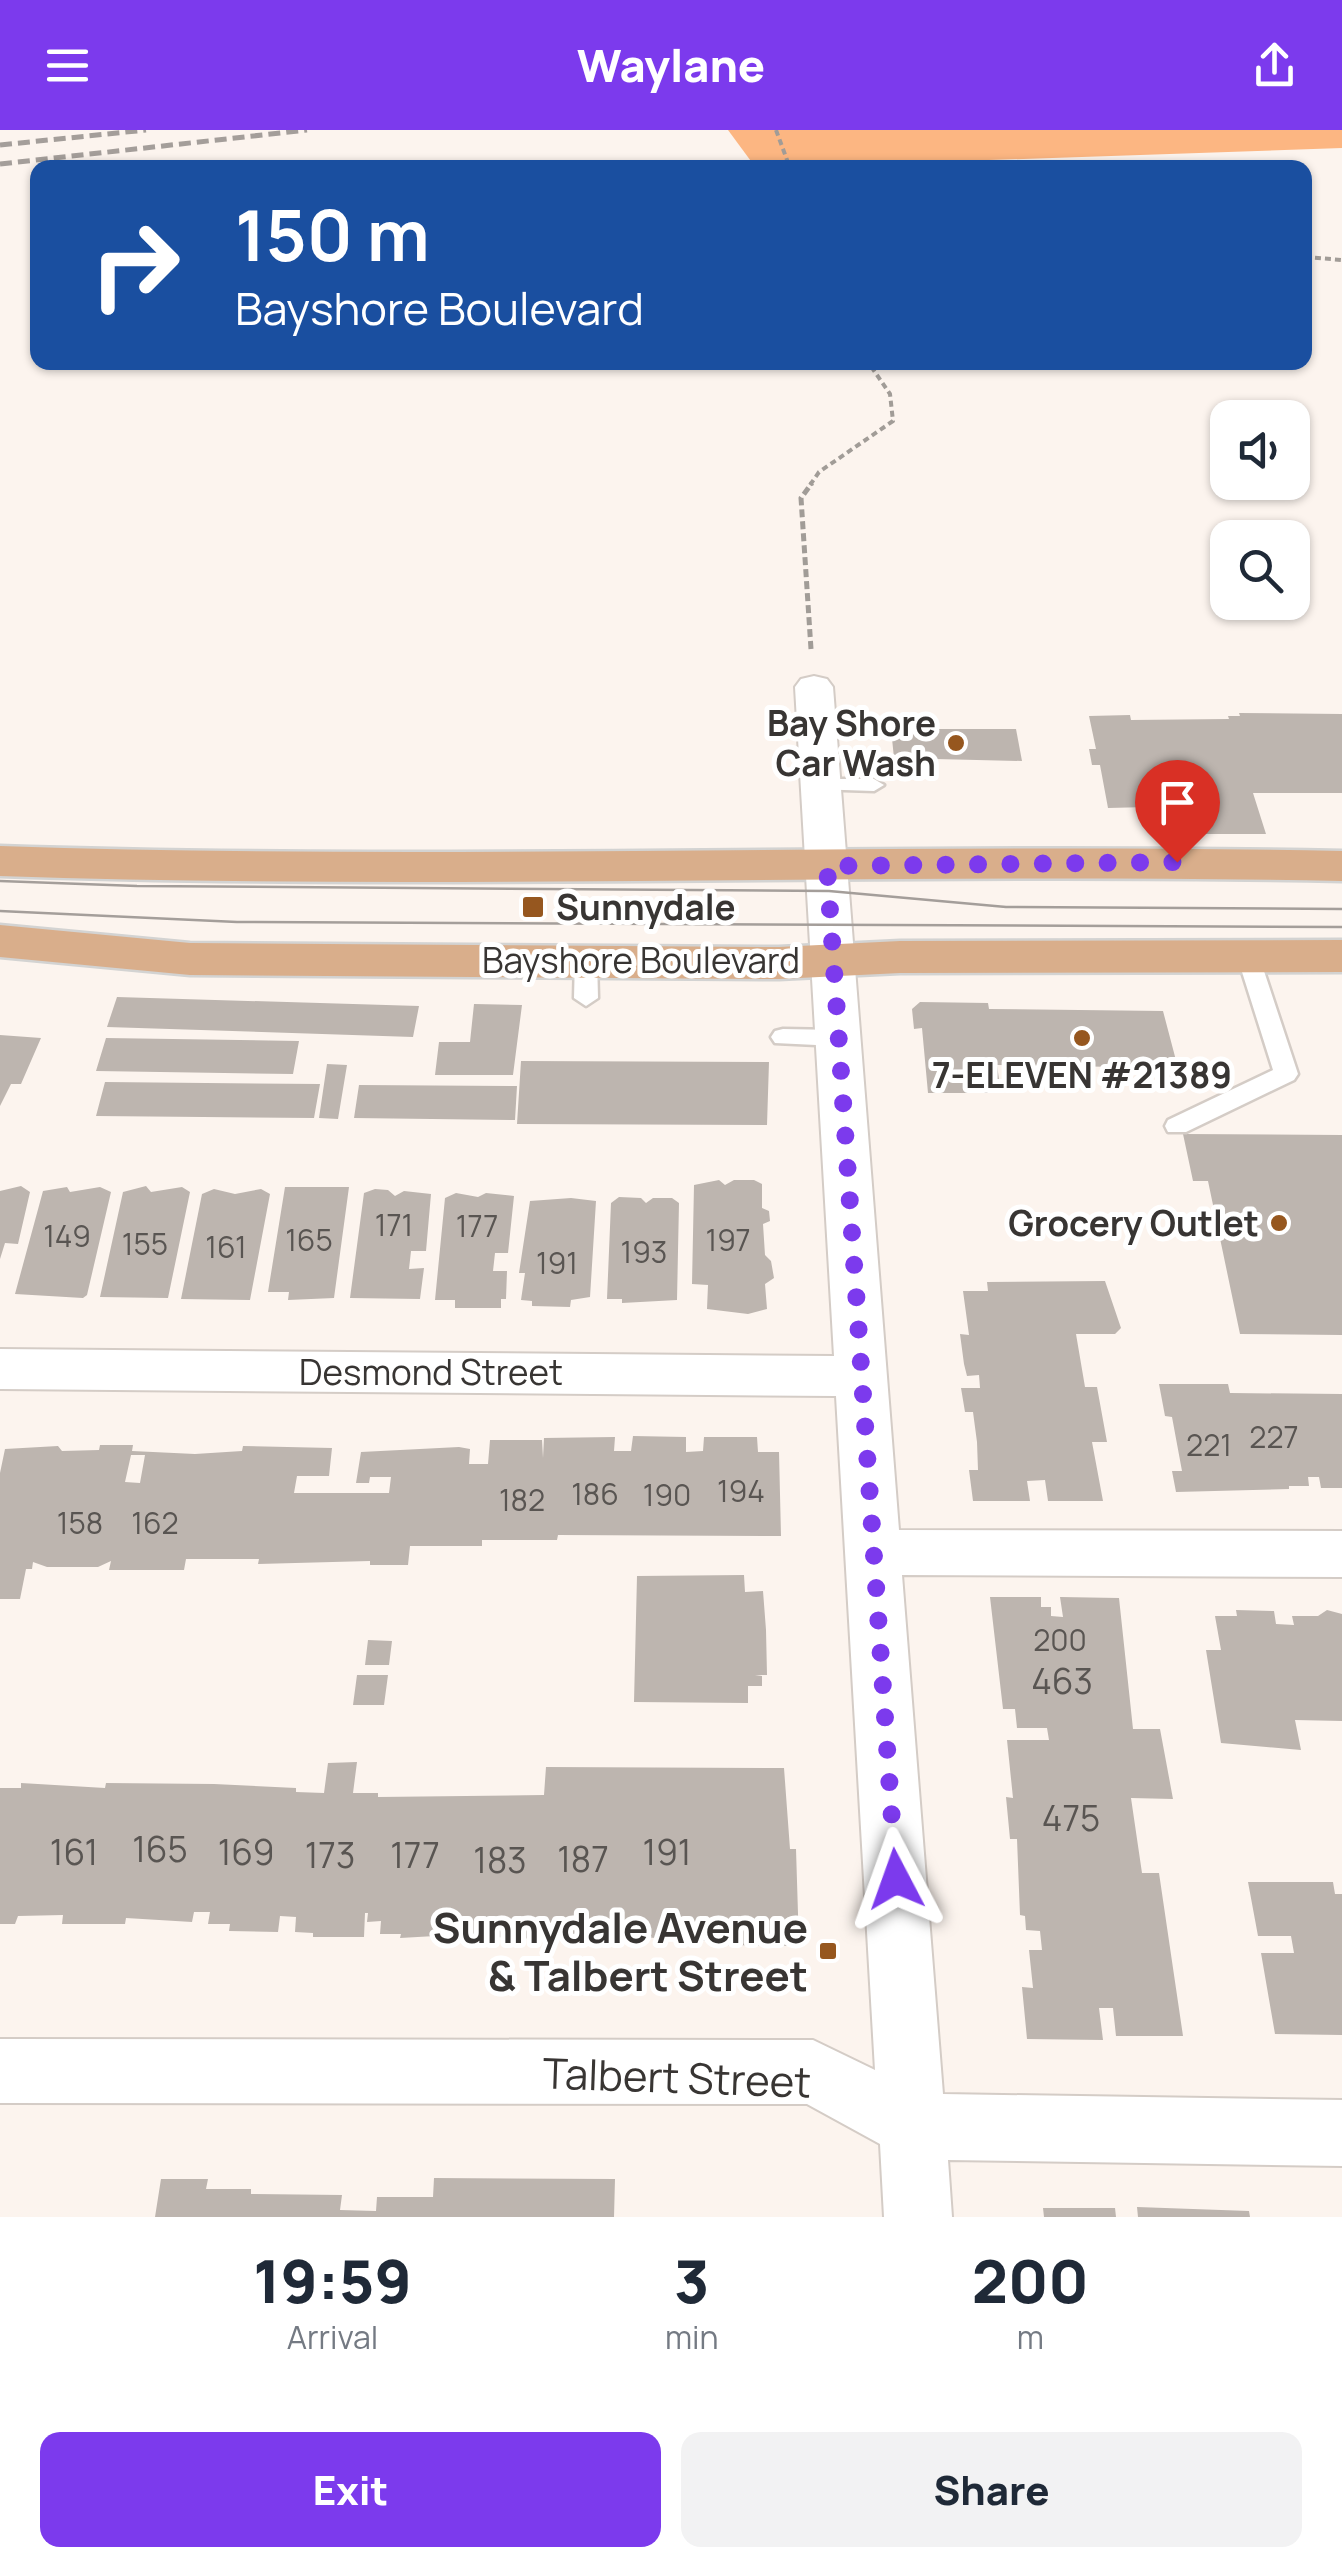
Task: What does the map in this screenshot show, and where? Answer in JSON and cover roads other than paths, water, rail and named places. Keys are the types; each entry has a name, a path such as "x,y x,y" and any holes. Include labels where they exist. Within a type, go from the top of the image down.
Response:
{"main road":[{"path":"0,861 186,867 1177,862 1342,866"},
{"name":"Bayshore Boulevard","path":"0,941 190,959 586,979 900,957 1342,956"}],"street":[{"path":"814,687 918,2217"},
{"name":"Desmond Street","path":"0,1369 862,1376"},
{"path":"874,1552 1342,1554"},
{"name":"Talbert Street","path":"0,2072 813,2072 912,2126 1342,2133"}],"lane":[{"path":"822,785 874,785"},
{"path":"1177,1126 1286,1074 1248,956"},
{"path":"784,1037 837,1038"}],"tram line":[{"path":"0,881 137,886 829,891 1006,907 1342,909"},
{"path":"0,911 237,922 1342,927"}],"railway":[{"path":"0,145 146,130"},
{"path":"36,160 307,130"},
{"path":"0,164 30,161"}],"place":[{"name":"Bay Shore Car Wash","path":"956,743"},
{"name":"Sunnydale","path":"533,907"},
{"name":"7-ELEVEN #21389","path":"1082,1038"},
{"name":"Grocery Outlet","path":"1279,1223"},
{"name":"Sunnydale Avenue & Talbert Street","path":"828,1951"}]}
